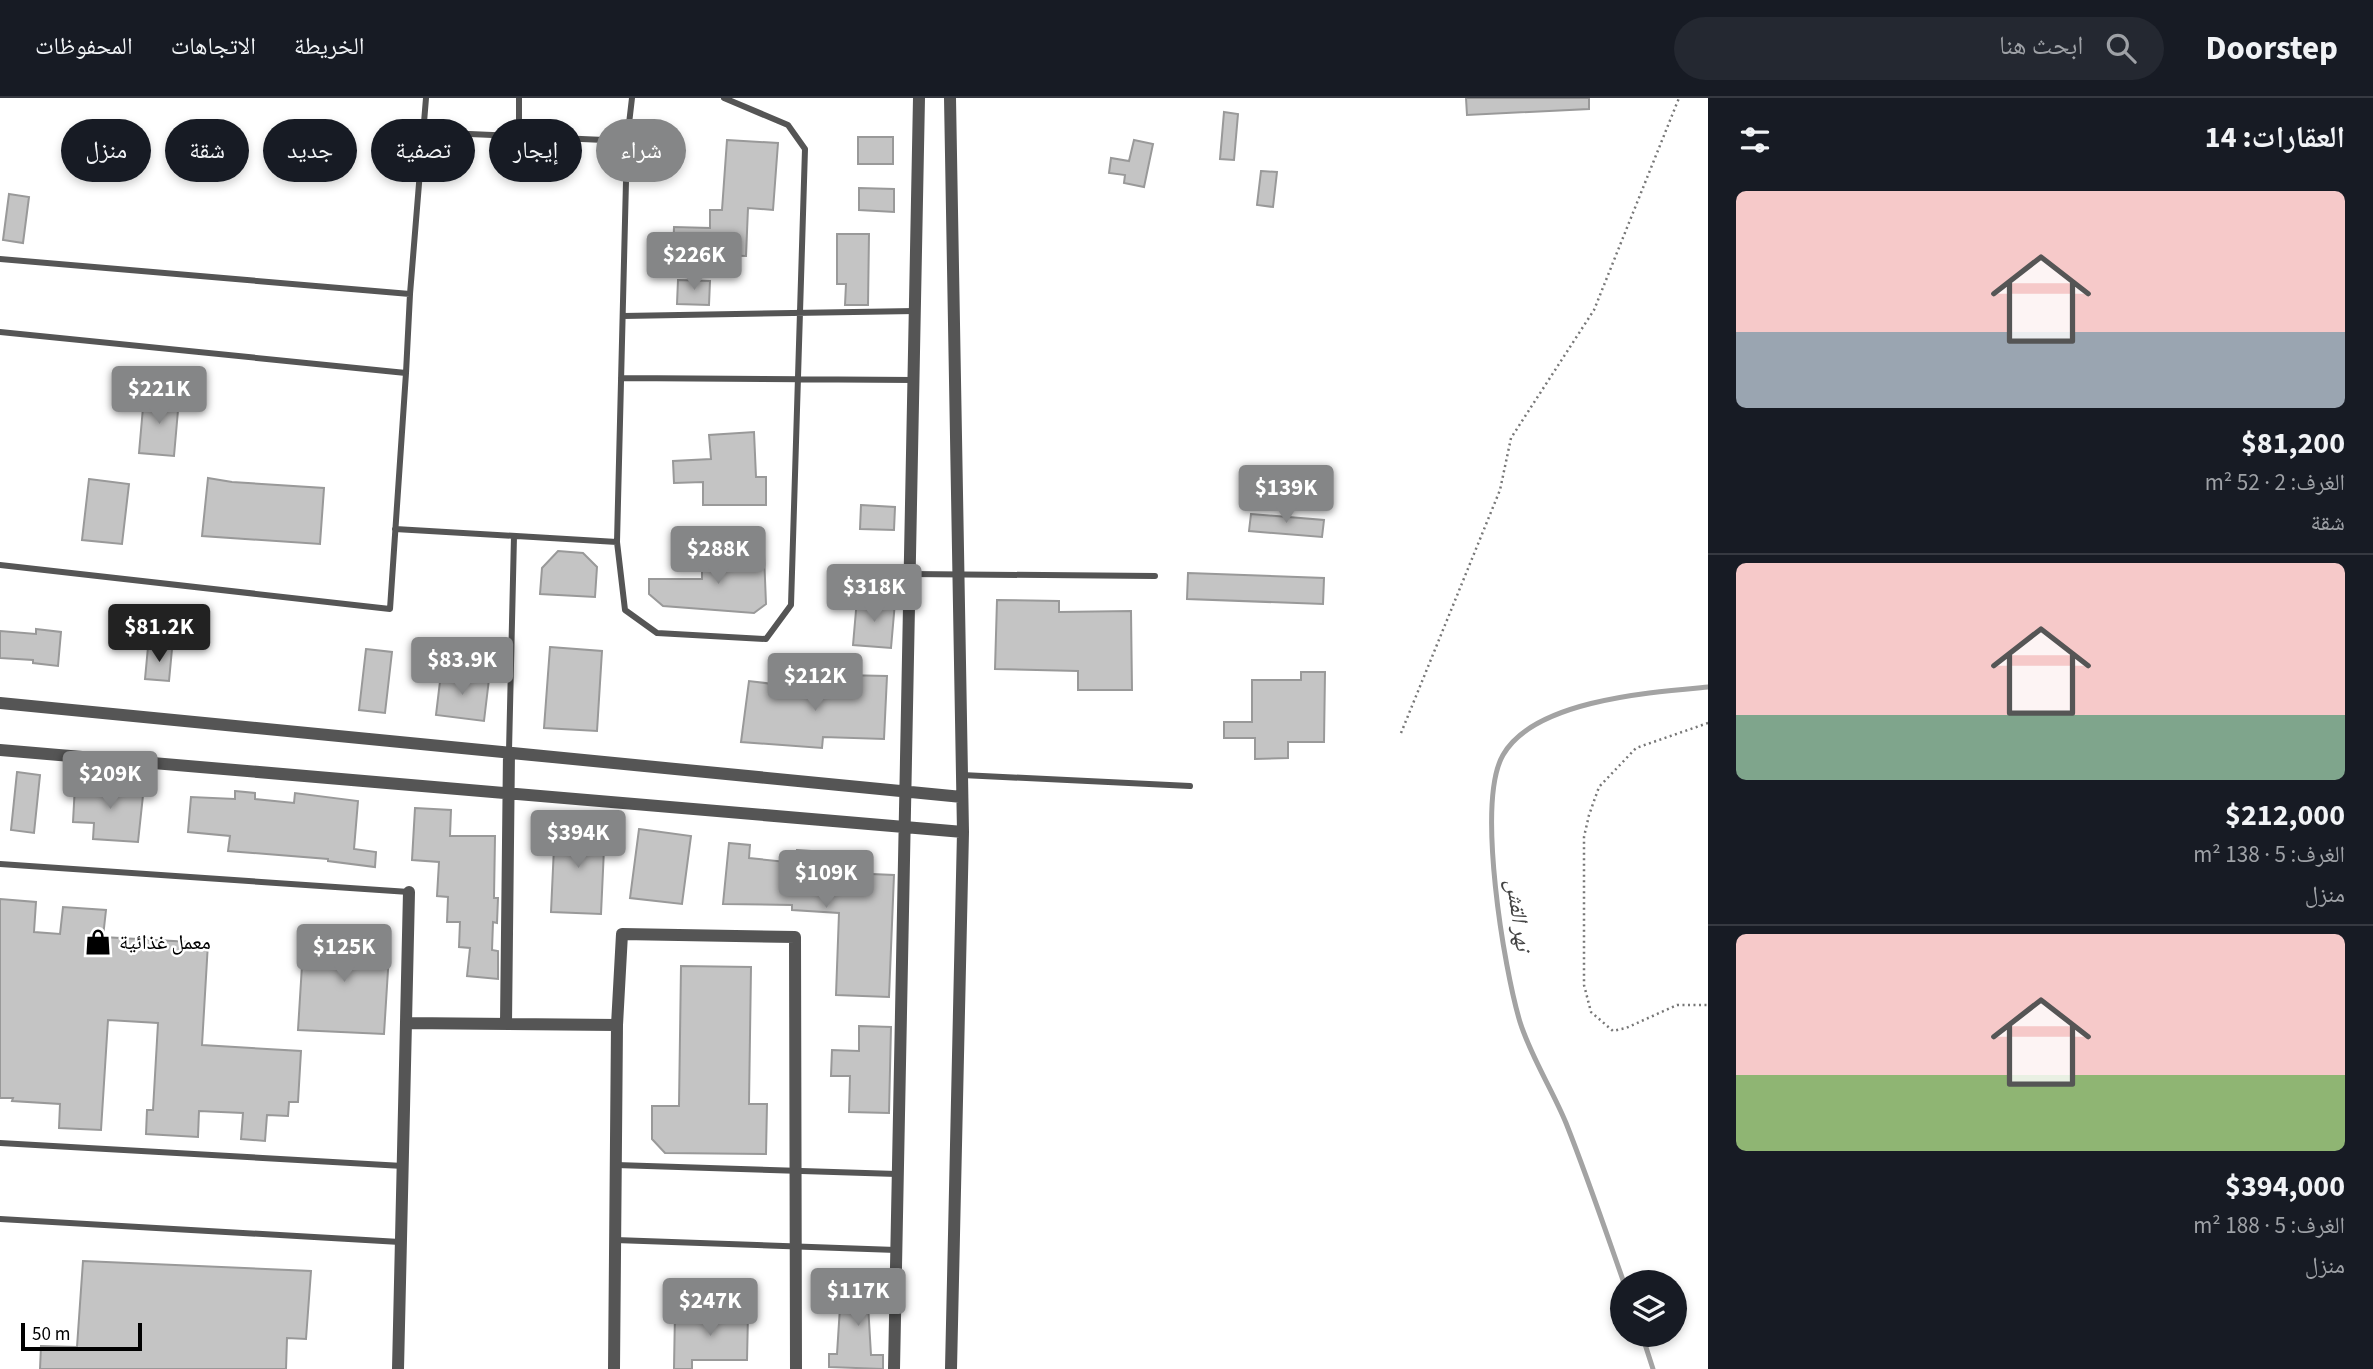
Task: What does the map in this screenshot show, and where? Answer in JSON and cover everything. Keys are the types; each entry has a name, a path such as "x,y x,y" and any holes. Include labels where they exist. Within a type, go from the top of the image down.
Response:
{"street":[{"path":"894,1369 919,98"},
{"path":"950,98 963,832 951,1369"},
{"path":"0,703 962,797"},
{"path":"0,750 963,832"},
{"path":"506,1024 509,752"},
{"path":"398,1369 409,892"},
{"path":"614,1369 617,1025 622,934 795,937 796,1369"},
{"path":"406,1023 617,1025"}],"lane":[{"path":"424,119 426,98"},
{"path":"519,98 519,119"},
{"path":"630,119 632,98"},
{"path":"626,182 617,542 625,610 657,633 766,639 791,605 804,149 788,125 724,98"},
{"path":"0,565 390,609 419,182"},
{"path":"0,259 410,294"},
{"path":"622,316 915,311"},
{"path":"0,332 406,373"},
{"path":"621,378 914,380"},
{"path":"395,529 617,542"},
{"path":"509,752 514,536"},
{"path":"909,574 1155,576"},
{"path":"962,775 1190,786"},
{"path":"0,864 409,892"},
{"path":"0,1143 402,1166"},
{"path":"616,1165 898,1174"},
{"path":"0,1219 401,1242"},
{"path":"615,1240 896,1250"}],"path":[{"path":"1401,733 1500,490 1511,438 1594,310 1679,98"},
{"path":"1708,723 1636,748 1617,765 1599,788 1584,837 1584,985 1591,1012 1613,1031 1626,1028 1677,1005 1708,1005"}],"building":[{"path":"1466,98 1589,98 1589,109 1467,115"},
{"path":"1224,112 1238,114 1234,160 1220,159"},
{"path":"858,137 893,137 893,164 858,164"},
{"path":"727,140 778,143 773,210 748,208 746,256 673,254 674,227 710,228 710,210 722,210"},
{"path":"1134,140 1153,144 1144,187 1124,183 1125,175 1109,173 1111,158 1129,161"},
{"path":"1261,171 1277,172 1273,207 1257,205"},
{"path":"859,188 894,189 894,212 859,210"},
{"path":"9,194 29,197 23,243 3,240"},
{"path":"837,234 869,234 868,305 845,305 846,284 837,284"},
{"path":"678,280 710,281 709,305 677,304"},
{"path":"144,396 179,399 174,456 139,453"},
{"path":"754,432 756,477 766,477 766,505 703,505 703,482 674,483 673,461 711,459 709,435"},
{"path":"208,478 324,488 320,544 202,536"},
{"path":"89,479 129,484 122,544 82,540"},
{"path":"861,505 895,507 894,530 860,529"},
{"path":"1251,514 1324,520 1322,537 1249,531"},
{"path":"558,551 583,553 597,567 595,597 540,594 542,568"},
{"path":"764,554 766,604 754,613 663,606 649,594 649,579 702,579 702,555"},
{"path":"1188,573 1324,578 1323,604 1187,599"},
{"path":"857,599 895,602 891,648 853,645"},
{"path":"997,600 1059,601 1059,612 1131,611 1132,690 1078,690 1078,671 995,669"},
{"path":"36,629 61,632 58,666 33,663 33,660 0,658 0,631 36,634"},
{"path":"148,647 172,649 169,681 145,679"},
{"path":"550,647 602,651 597,731 544,728"},
{"path":"366,649 392,652 385,713 359,710"},
{"path":"1301,672 1325,672 1324,742 1288,742 1288,758 1255,759 1255,738 1224,738 1224,722 1252,722 1252,680 1301,680"},
{"path":"441,673 489,679 484,721 436,715"},
{"path":"841,675 887,676 884,739 823,737 822,748 741,742 749,681 789,686 788,690 840,694"},
{"path":"17,772 40,775 34,833 11,830"},
{"path":"122,783 144,786 138,842 93,839 94,823 73,822 75,785 121,788"},
{"path":"235,791 255,793 255,799 294,803 295,793 358,801 354,849 376,852 375,867 328,859 228,851 230,836 188,832 191,797 235,799"},
{"path":"415,808 451,810 450,836 495,836 494,898 498,898 497,923 493,922 492,950 498,951 498,979 467,976 470,948 459,947 460,922 447,922 448,897 437,896 439,862 412,860"},
{"path":"555,825 605,827 601,914 551,912"},
{"path":"639,829 691,836 682,904 630,898"},
{"path":"729,843 750,845 749,858 796,863 797,850 826,852 824,872 894,875 889,997 836,995 839,913 792,910 792,905 723,904"},
{"path":"0,899 36,902 34,932 60,934 63,907 106,910 103,937 208,943 202,1045 301,1051 298,1102 289,1102 288,1116 267,1115 265,1141 241,1139 243,1113 199,1111 198,1137 146,1134 147,1110 153,1110 158,1023 108,1020 101,1130 59,1128 60,1104 0,1098"},
{"path":"304,933 390,938 384,1034 298,1030"},
{"path":"681,966 751,967 749,1104 767,1104 766,1154 665,1153 652,1139 652,1106 679,1106"},
{"path":"859,1026 891,1027 889,1113 849,1112 850,1076 831,1076 832,1050 859,1051"},
{"path":"83,1261 311,1271 306,1339 287,1338 286,1369 40,1369 41,1346 77,1347"},
{"path":"852,1279 887,1280 887,1296 879,1296 879,1304 868,1304 871,1355 883,1355 883,1369 829,1367 829,1354 837,1354 840,1307 851,1307"},
{"path":"675,1312 748,1314 747,1360 692,1360 692,1369 674,1369"}],"waterway":[{"name":"نهر القش","path":"1619,1270 1574,1143 1520,1022 1500,927 1495,886 1492,846 1495,778 1503,755 1518,736 1540,722 1596,702 1708,687"},
{"name":"نهر القش","path":"1646,1347 1653,1369"}],"place":[{"name":"معمل غذائية","path":"98,942"}]}
